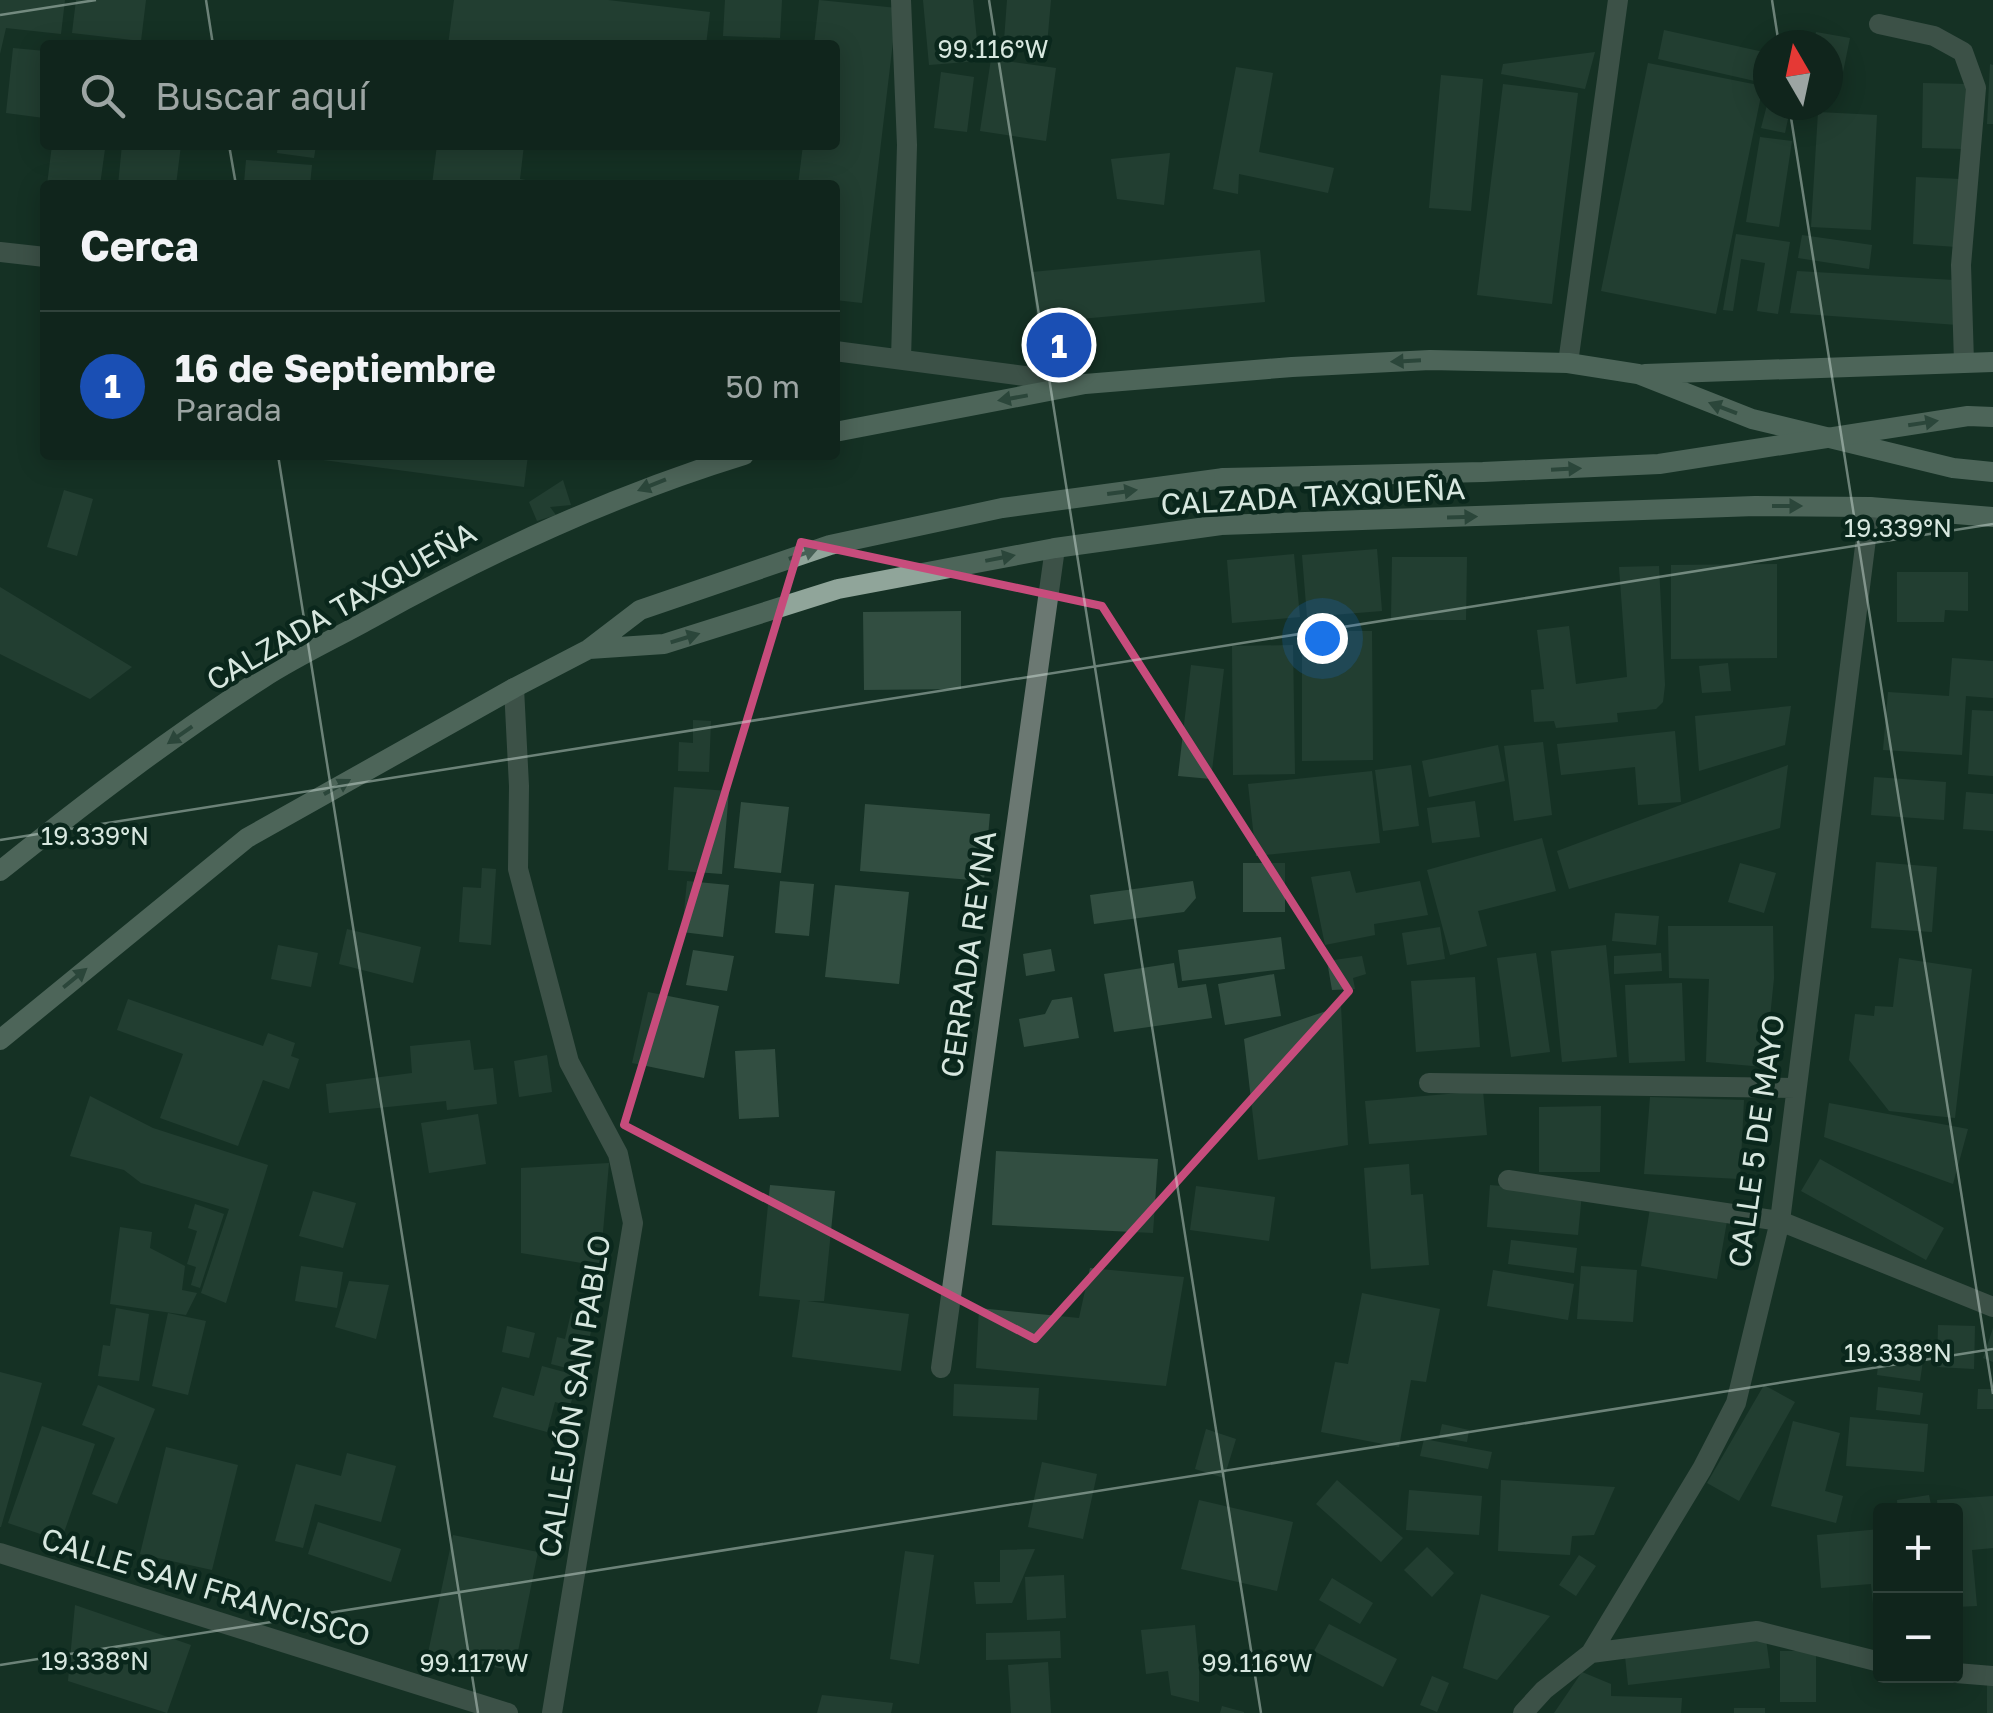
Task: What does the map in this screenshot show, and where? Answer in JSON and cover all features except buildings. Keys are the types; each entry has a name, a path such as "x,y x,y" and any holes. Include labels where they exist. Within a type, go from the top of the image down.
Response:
{"main road":[{"path":"840,431 1086,384 1292,366 1430,360 1568,363 1638,374 1993,362"},
{"path":"1638,374 1752,419 1953,468 1993,472"},
{"name":"CALZADA TAXQUEÑA","path":"0,1040 248,838 589,650 640,610 830,544 1002,508 1224,478 1659,464 1968,416 1993,417"},
{"name":"CALZADA TAXQUEÑA","path":"0,871 108,785 265,677 435,583 551,525 672,477 728,460"},
{"name":"CALZADA TAXQUEÑA","path":"589,650 664,644 838,589 1055,548 1221,525 1755,506 1870,507 1993,517"}],"street":[{"path":"900,359 907,144 901,0"},
{"path":"1568,363 1618,0"},
{"path":"1879,24 1934,36 1963,52 1976,88 1961,265 1964,362"},
{"path":"0,252 40,256"},
{"path":"840,353 1086,384"},
{"name":"CALLE 5 DE MAYO","path":"1522,1713 1591,1653 1702,1469 1736,1403 1780,1221 1870,507"},
{"name":"CERRADA REYNA","path":"941,1368 1055,548"},
{"name":"CALLEJÓN SAN PABLO","path":"514,688 518,870 569,1062 618,1154 632,1223 552,1713"},
{"path":"1430,1083 1796,1088"},
{"path":"1508,1180 1780,1221 1993,1306"},
{"name":"CALLE SAN FRANCISCO","path":"0,1554 508,1713"},
{"path":"1591,1653 1756,1631 1873,1660"},
{"path":"1963,1674 1993,1676"}],"highlighted area":[{"path":"801,542 1102,606 1349,991 1035,1339 624,1125"}],"place":[{"name":"16 de Septiembre","path":"1059,345"}]}
